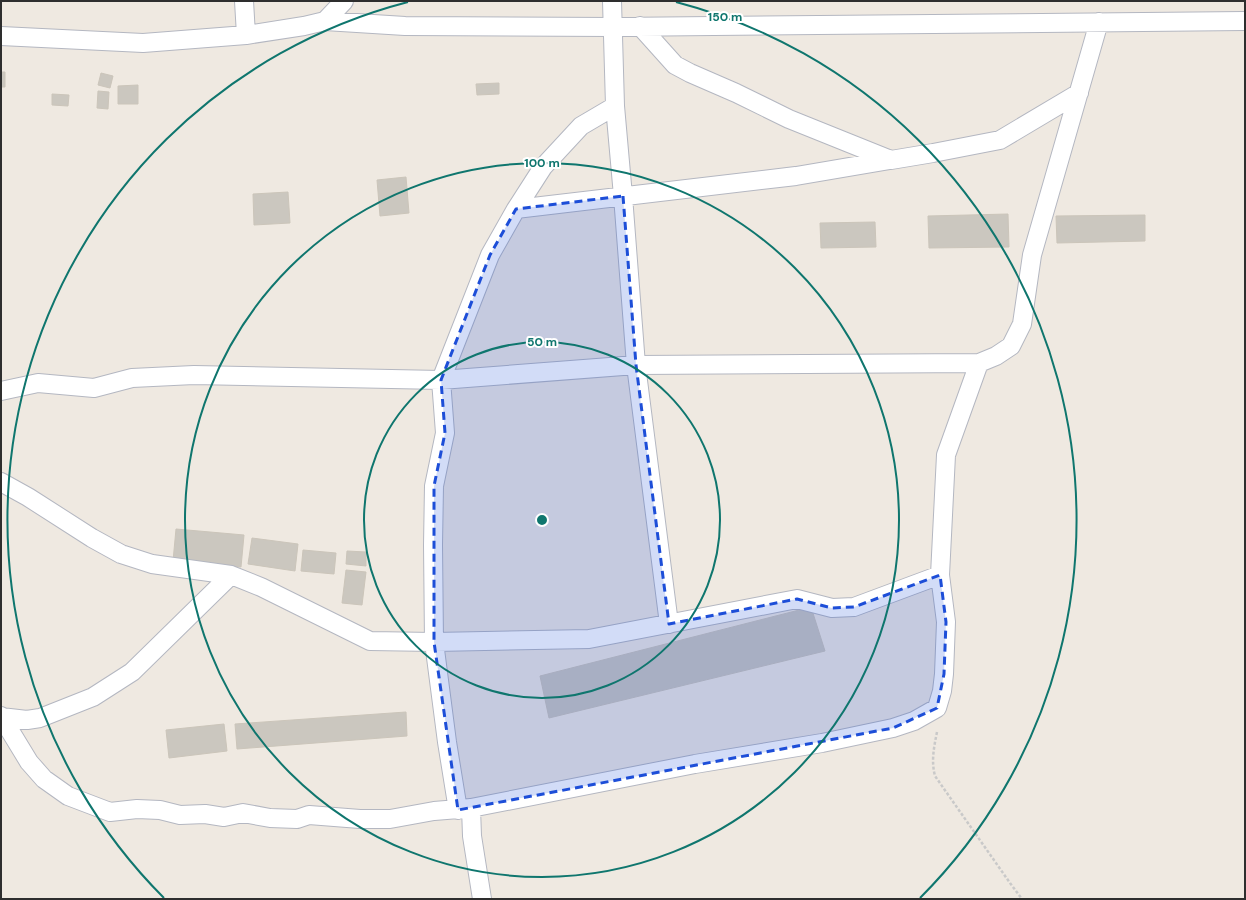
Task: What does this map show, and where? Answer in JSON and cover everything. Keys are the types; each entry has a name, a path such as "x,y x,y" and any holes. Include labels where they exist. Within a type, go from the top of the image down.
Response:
{"street":[{"path":"244,1 246,35"},
{"path":"325,21 344,1"},
{"path":"612,1 615,106 624,196 636,365 669,624"},
{"path":"1,36 143,43 246,35 304,26 325,21 405,26 613,27 1245,20"},
{"path":"1,391 38,383 94,388 132,378 194,375 441,380 636,365 979,364 996,356 1011,346 1022,324 1032,255 1099,22"},
{"path":"640,26 676,64 690,73 736,93 789,119 891,160"},
{"path":"516,209 796,176 1000,140 1079,93"},
{"path":"482,899 472,836 447,742 434,642 434,486 445,433 441,380 490,255 516,209 544,166 581,126 615,106"},
{"path":"1,716 29,762 44,779 68,796 110,812 137,809 160,810 180,815 206,814 224,817 243,813 270,818 291,819 297,819 309,815 360,819 390,819 464,809 696,764 822,743 893,728 914,721 937,708 942,691 944,680 946,622 940,574 946,456 979,364"},
{"path":"1,482 28,497 92,538 121,554 152,564 231,575 261,587 370,641 434,642 589,639 797,599 832,608 854,607 940,574"},
{"path":"1,716 27,720 40,718 100,692 132,672 231,575"}],"path":[{"path":"937,708 939,721 934,750 933,766 935,776 1022,899"}],"highlighted area":[{"path":"623,196 636,365 669,624 797,599 832,608 854,607 940,575 946,622 944,674 937,708 893,728 458,810 434,642 434,486 445,433 441,380 490,255 516,209"}],"building":[{"path":"1,72 5,72 5,87 1,87"},
{"path":"101,73 113,76 110,88 98,85"},
{"path":"499,83 499,94 477,95 476,84"},
{"path":"138,85 138,104 118,104 118,86"},
{"path":"98,91 109,92 108,109 97,108"},
{"path":"52,94 69,95 68,106 52,105"},
{"path":"406,177 409,213 380,216 377,180"},
{"path":"288,192 290,223 254,225 253,194"},
{"path":"1008,214 1009,247 929,248 928,216"},
{"path":"1145,215 1145,241 1057,243 1056,216"},
{"path":"875,222 876,247 821,248 820,223"},
{"path":"176,529 244,535 241,567 173,561"},
{"path":"252,538 298,544 295,571 248,564"},
{"path":"303,550 336,553 334,574 301,571"},
{"path":"347,551 366,552 366,566 346,564"},
{"path":"346,570 366,572 362,605 342,603"},
{"path":"811,607 825,651 549,718 540,676"},
{"path":"406,712 407,736 237,749 235,724"},
{"path":"224,724 227,751 169,758 166,730"}]}
